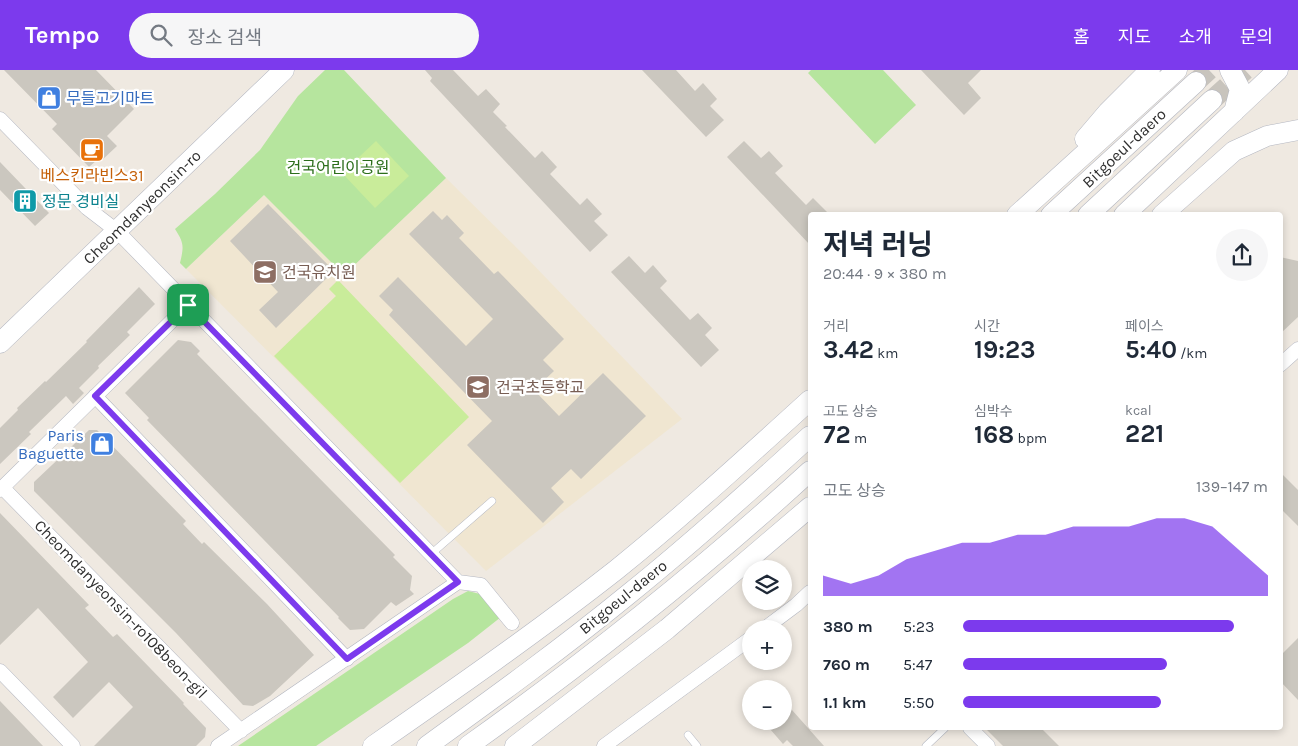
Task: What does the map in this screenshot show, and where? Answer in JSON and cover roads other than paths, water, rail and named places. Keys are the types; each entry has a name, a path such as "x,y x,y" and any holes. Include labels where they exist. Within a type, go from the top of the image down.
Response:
{"main road":[{"name":"Cheomdanyeonsin-ro","path":"0,343 284,70"},
{"path":"1022,210 1108,112 1150,70"},
{"path":"1022,210 1177,70"},
{"path":"1230,70 1240,89 1234,112"},
{"path":"1129,212 1278,70"},
{"name":"Bitgoeul-daero","path":"1054,212 1196,82"},
{"name":"Bitgoeul-daero","path":"1091,212 1212,100"},
{"path":"1165,212 1234,151 1266,136 1298,130"},
{"path":"373,746 526,639 616,569 705,496 808,402"},
{"name":"Bitgoeul-daero","path":"426,746 494,698 630,594 739,501 808,438"},
{"name":"Bitgoeul-daero","path":"468,746 524,706 643,614 755,522 808,473"},
{"path":"515,746 667,629 808,509"}],"street":[{"path":"0,118 87,208 117,232 458,582"},
{"name":"Cheomdanyeonsin-ro108beon-gil","path":"188,305 1,489 241,731"},
{"path":"1283,362 1298,349"},
{"path":"95,396 347,659"},
{"path":"218,746 458,582 481,584 512,623"},
{"path":"776,620 808,594"},
{"path":"604,746 742,645"},
{"path":"0,671 73,746"},
{"path":"972,730 988,746"}],"lane":[{"path":"431,554 492,502"},
{"path":"926,746 943,730"},
{"path":"688,735 697,746"}],"tunnel":[{"path":"1196,82 1209,70"},
{"path":"1212,100 1245,70"}],"place":[{"name":"무들고기마트","path":"49,98"},
{"name":"베스킨라빈스31","path":"92,150"},
{"name":"정문 경비실","path":"25,201"},
{"name":"건국유치원","path":"265,272"},
{"name":"건국초등학교","path":"478,387"},
{"name":"Paris Baguette","path":"102,444"}],"park label":[{"name":"건국어린이공원","path":"338,167"}]}
